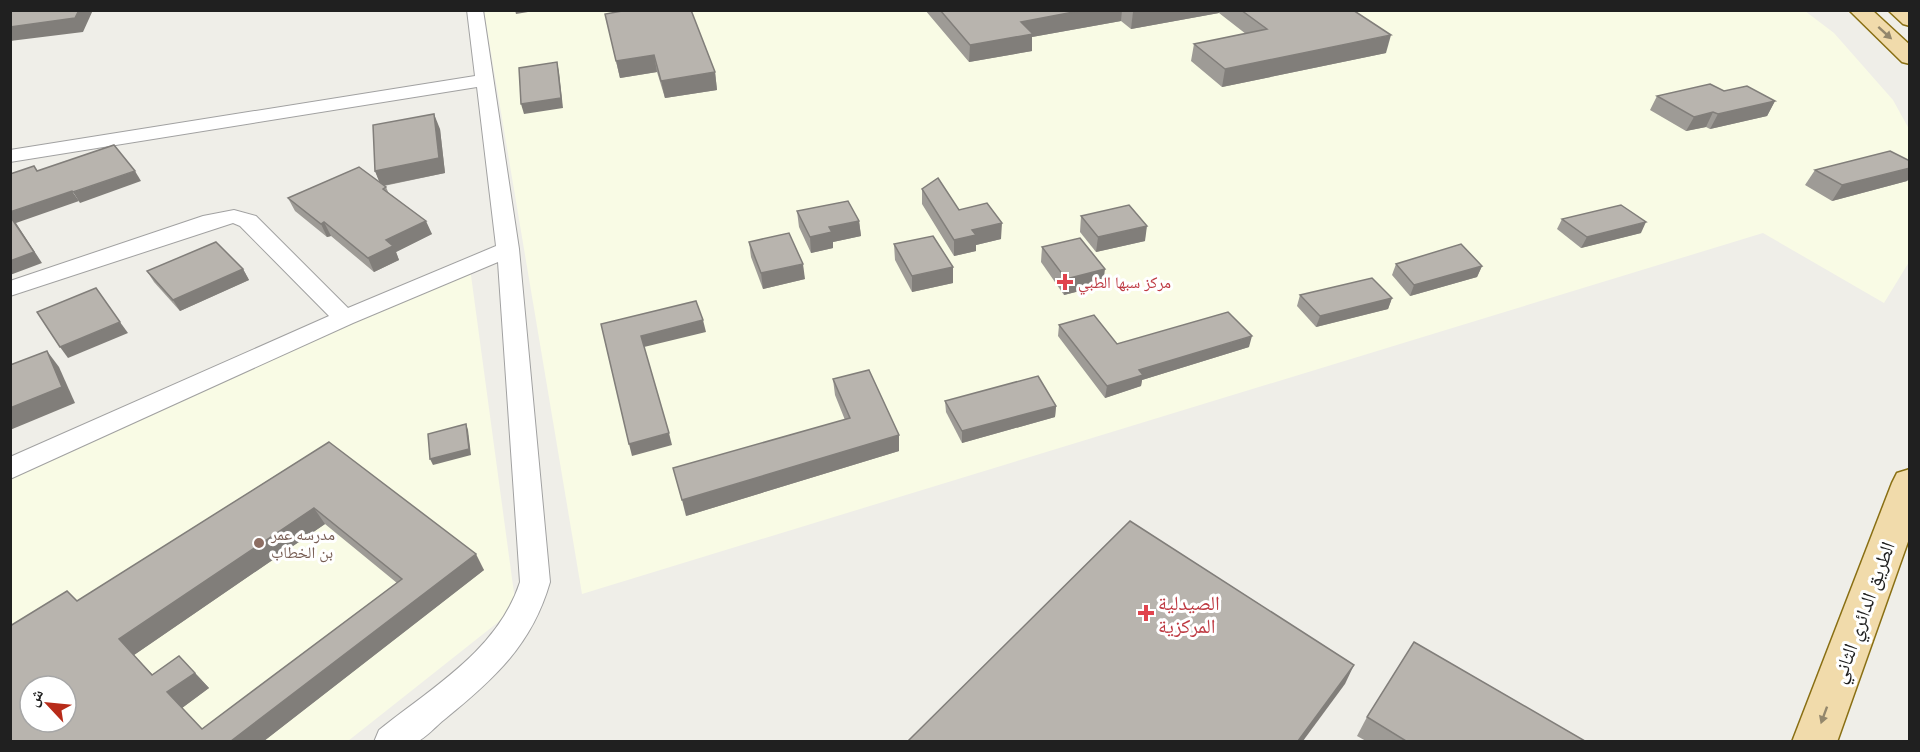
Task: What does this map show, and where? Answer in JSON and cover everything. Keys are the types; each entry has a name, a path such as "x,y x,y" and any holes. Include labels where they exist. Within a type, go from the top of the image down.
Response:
{"main road":[{"path":"1859,10 1910,57"},
{"path":"1898,10 1910,20"},
{"name":"الطريق الدائري الثاني","path":"1814,741 1910,483"}],"street":[{"path":"391,741 485,663 510,636 526,609 535,582 508,249 475,10"},
{"path":"10,156 485,80"},
{"path":"10,289 211,221 234,216 248,220 345,318"},
{"path":"10,469 345,318 508,249"}],"shaded area":[{"name":"مركز سبها الطبي","path":"484,11 1805,11 1834,33 1893,100 1909,129 1909,262 1884,303 1763,233 582,594"},
{"name":"مدرسه عمر بن الخطاب","path":"470,268 516,608 348,741 11,741 10,479"}],"building":[{"path":"12,10 79,10 75,18 10,27"},
{"path":"628,10 691,10 715,72 661,81 654,55 616,61 605,14"},
{"path":"940,10 1084,10 1021,22 1033,34 970,45"},
{"path":"1241,10 1353,10 1391,35 1225,69 1194,44 1267,29"},
{"path":"557,62 561,98 521,104 519,68"},
{"path":"1710,84 1724,91 1747,86 1775,101 1694,117 1657,96"},
{"path":"434,114 439,158 375,171 373,125"},
{"path":"114,145 135,171 10,212 10,174 34,166 37,171"},
{"path":"1890,151 1910,161 1910,168 1842,185 1815,170"},
{"path":"359,167 386,187 383,189 426,221 386,240 393,246 368,258 324,222 321,224 288,198"},
{"path":"938,178 959,210 987,203 1002,223 972,230 976,235 954,240 922,189"},
{"path":"848,201 859,221 829,227 832,232 810,237 797,211"},
{"path":"1129,205 1147,226 1098,237 1081,216"},
{"path":"1621,205 1646,222 1587,237 1562,219"},
{"path":"10,216 34,252 10,261"},
{"path":"789,233 803,264 761,273 749,242"},
{"path":"933,236 953,267 912,276 894,244"},
{"path":"1080,238 1105,269 1066,279 1042,247"},
{"path":"216,242 243,269 173,300 147,271"},
{"path":"1461,244 1482,266 1414,285 1396,264"},
{"path":"1372,278 1392,298 1320,316 1300,295"},
{"path":"96,288 120,322 60,347 37,312"},
{"path":"696,301 703,320 641,336 669,433 629,444 601,324"},
{"path":"1228,312 1252,336 1139,370 1143,375 1107,386 1059,325 1094,315 1117,344"},
{"path":"47,351 62,387 10,408 10,365"},
{"path":"869,370 899,435 682,500 673,468 850,418 833,379"},
{"path":"1038,376 1056,406 962,431 945,401"},
{"path":"466,424 469,449 430,459 428,434"},
{"path":"329,442 476,554 231,741 10,741 10,626 67,591 77,601","holes":["314,508 402,579 202,729 167,692 195,673 179,656 152,675 119,639"]},
{"name":"الصيدلية المركزية","path":"1130,521 1354,665 1298,741 908,741"},
{"path":"1414,642 1585,741 1406,741 1367,717"}],"place":[{"name":"مركز سبها الطبي","path":"1065,282"},
{"name":"مدرسه عمر بن الخطاب","path":"259,543"},
{"name":"الصيدلية المركزية","path":"1146,613"}]}
